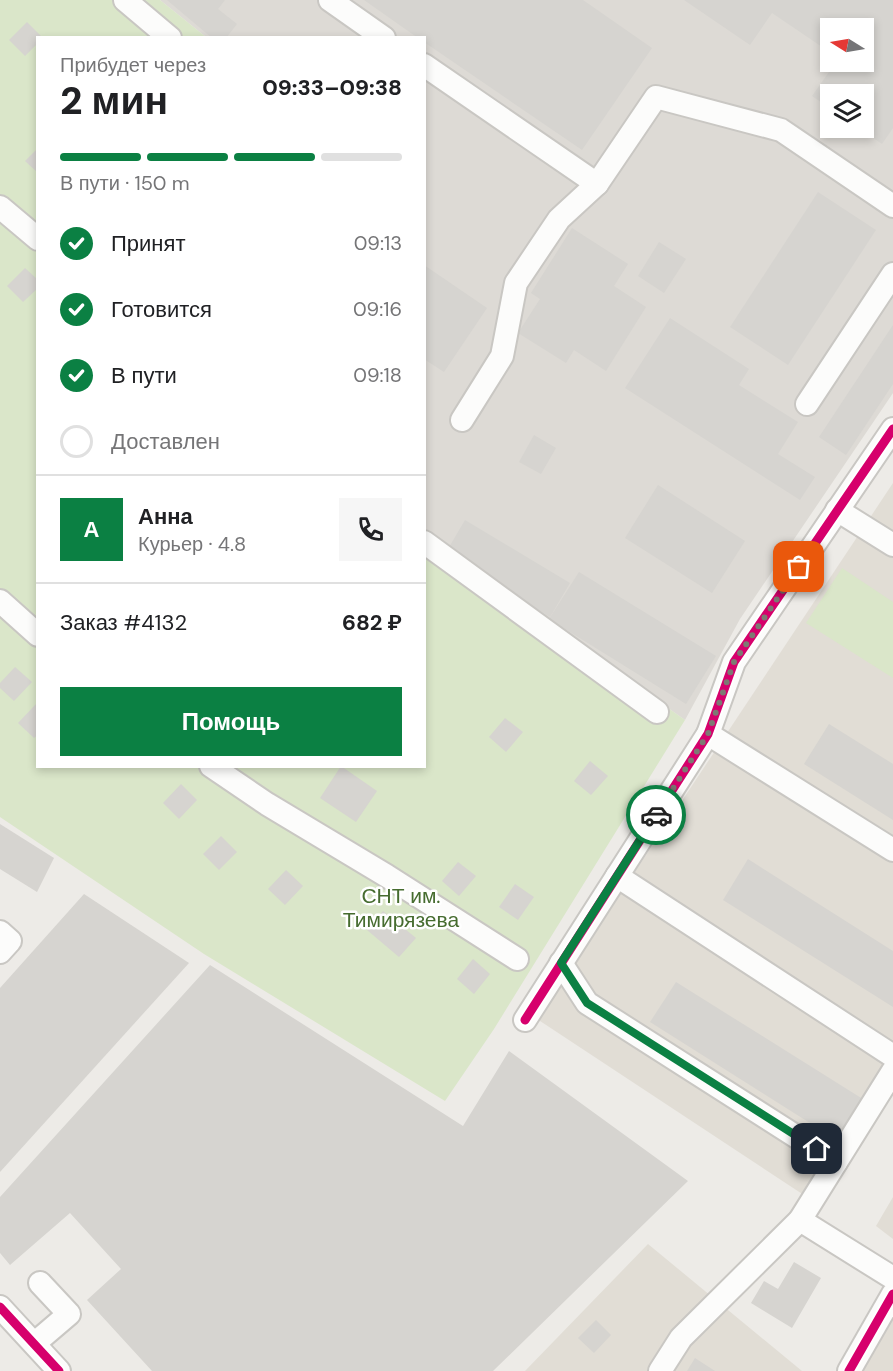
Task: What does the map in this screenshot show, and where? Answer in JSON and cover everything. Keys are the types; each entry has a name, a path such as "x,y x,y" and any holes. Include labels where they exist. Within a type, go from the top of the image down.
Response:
{"street":[{"path":"125,0 168,36"},
{"path":"330,0 381,36"},
{"path":"426,66 597,184"},
{"path":"462,420 502,356 516,283 559,219 597,184 656,97 781,130 893,206"},
{"path":"0,207 36,237"},
{"path":"807,404 893,274"},
{"path":"525,1020 708,734 734,662 893,429"},
{"path":"837,510 893,545"},
{"path":"426,543 657,711"},
{"path":"0,601 36,633"},
{"path":"708,734 893,850"},
{"path":"214,768 267,804 387,876 517,959"},
{"path":"616,876 893,1056"},
{"path":"0,932 10,941 0,952"},
{"path":"561,963 587,1003 836,1161"},
{"path":"660,1371 681,1338 800,1220 893,1071"},
{"path":"800,1220 893,1278"},
{"path":"35,1343 69,1314 40,1283"},
{"path":"849,1371 893,1294"},
{"path":"0,1307 35,1343 52,1368"}],"shaded area":[{"path":"160,0 893,0 893,393 740,619 685,720 426,537 426,36 205,36"},
{"path":"893,483 893,1084 819,1205 537,1019"},
{"path":"893,1197 893,1239 876,1226"},
{"path":"648,1244 802,1371 525,1371"},
{"path":"893,1319 893,1371 863,1371"}],"green space":[{"name":"СНТ им. Тимирязева","path":"0,0 160,0 205,36 36,36 36,768 426,768 426,537 685,720 494,1029 445,1101 204,954 0,817"},
{"path":"842,568 893,602 893,678 806,623"}],"building":[{"path":"167,0 225,0 218,9 237,24 228,36 210,36"},
{"path":"364,0 583,0 652,48 582,150 426,43 426,36 415,36"},
{"path":"684,0 893,0 893,128 882,144 873,138 874,84 820,84 829,72 874,72 874,18 820,18 820,46 772,13 750,45"},
{"path":"27,22 41,36 36,36 36,45 25,56 9,40"},
{"path":"820,85 820,101 812,96"},
{"path":"36,150 36,171 25,161"},
{"path":"818,192 876,230 788,365 730,327"},
{"path":"572,228 628,264 614,286 646,307 606,371 574,350 566,363 518,333 540,299 531,293"},
{"path":"659,242 686,259 664,293 638,276"},
{"path":"426,266 487,308 444,372 426,360"},
{"path":"25,268 36,278 36,290 23,302 7,286"},
{"path":"670,318 749,369 739,385 798,422 778,454 815,477 800,500 625,388"},
{"path":"893,325 893,384 846,455 819,437"},
{"path":"534,435 556,448 541,474 519,462"},
{"path":"658,485 745,541 712,593 625,538"},
{"path":"465,520 570,583 550,617 445,554"},
{"path":"579,572 716,656 686,704 549,619"},
{"path":"15,667 32,682 14,701 0,688 0,683"},
{"path":"36,704 36,736 34,738 18,723"},
{"path":"505,718 523,732 506,752 489,737"},
{"path":"829,724 893,764 893,820 804,764"},
{"path":"590,761 608,776 591,795 574,781"},
{"path":"340,768 344,768 377,791 356,822 320,798"},
{"path":"181,784 197,800 179,819 163,803"},
{"path":"0,824 54,858 37,892 0,869"},
{"path":"221,836 237,852 219,870 203,854"},
{"path":"748,859 893,951 893,1007 723,900"},
{"path":"458,862 476,876 459,896 442,881"},
{"path":"286,870 303,886 285,905 268,889"},
{"path":"515,884 534,897 518,920 499,907"},
{"path":"84,894 189,963 0,1172 0,988"},
{"path":"383,911 416,938 399,957 367,930"},
{"path":"473,959 490,974 474,994 457,979"},
{"path":"210,965 463,1126 509,1051 688,1181 493,1371 152,1371 87,1300 121,1269 70,1213 10,1265 0,1253 0,1197"},
{"path":"676,982 866,1101 840,1142 650,1022"},
{"path":"794,1262 821,1278 792,1328 751,1303 764,1281 778,1289"},
{"path":"596,1320 611,1335 594,1353 578,1338"},
{"path":"695,1358 715,1371 687,1371"}],"cycle path":[{"path":"525,1020 708,734 734,662 893,429"},
{"path":"849,1371 893,1294"},
{"path":"0,1307 59,1371"}],"way so far":[{"path":"656,815 708,734 734,662 799,567"}],"route":[{"path":"656,815 561,963 587,1003 817,1149"}]}
